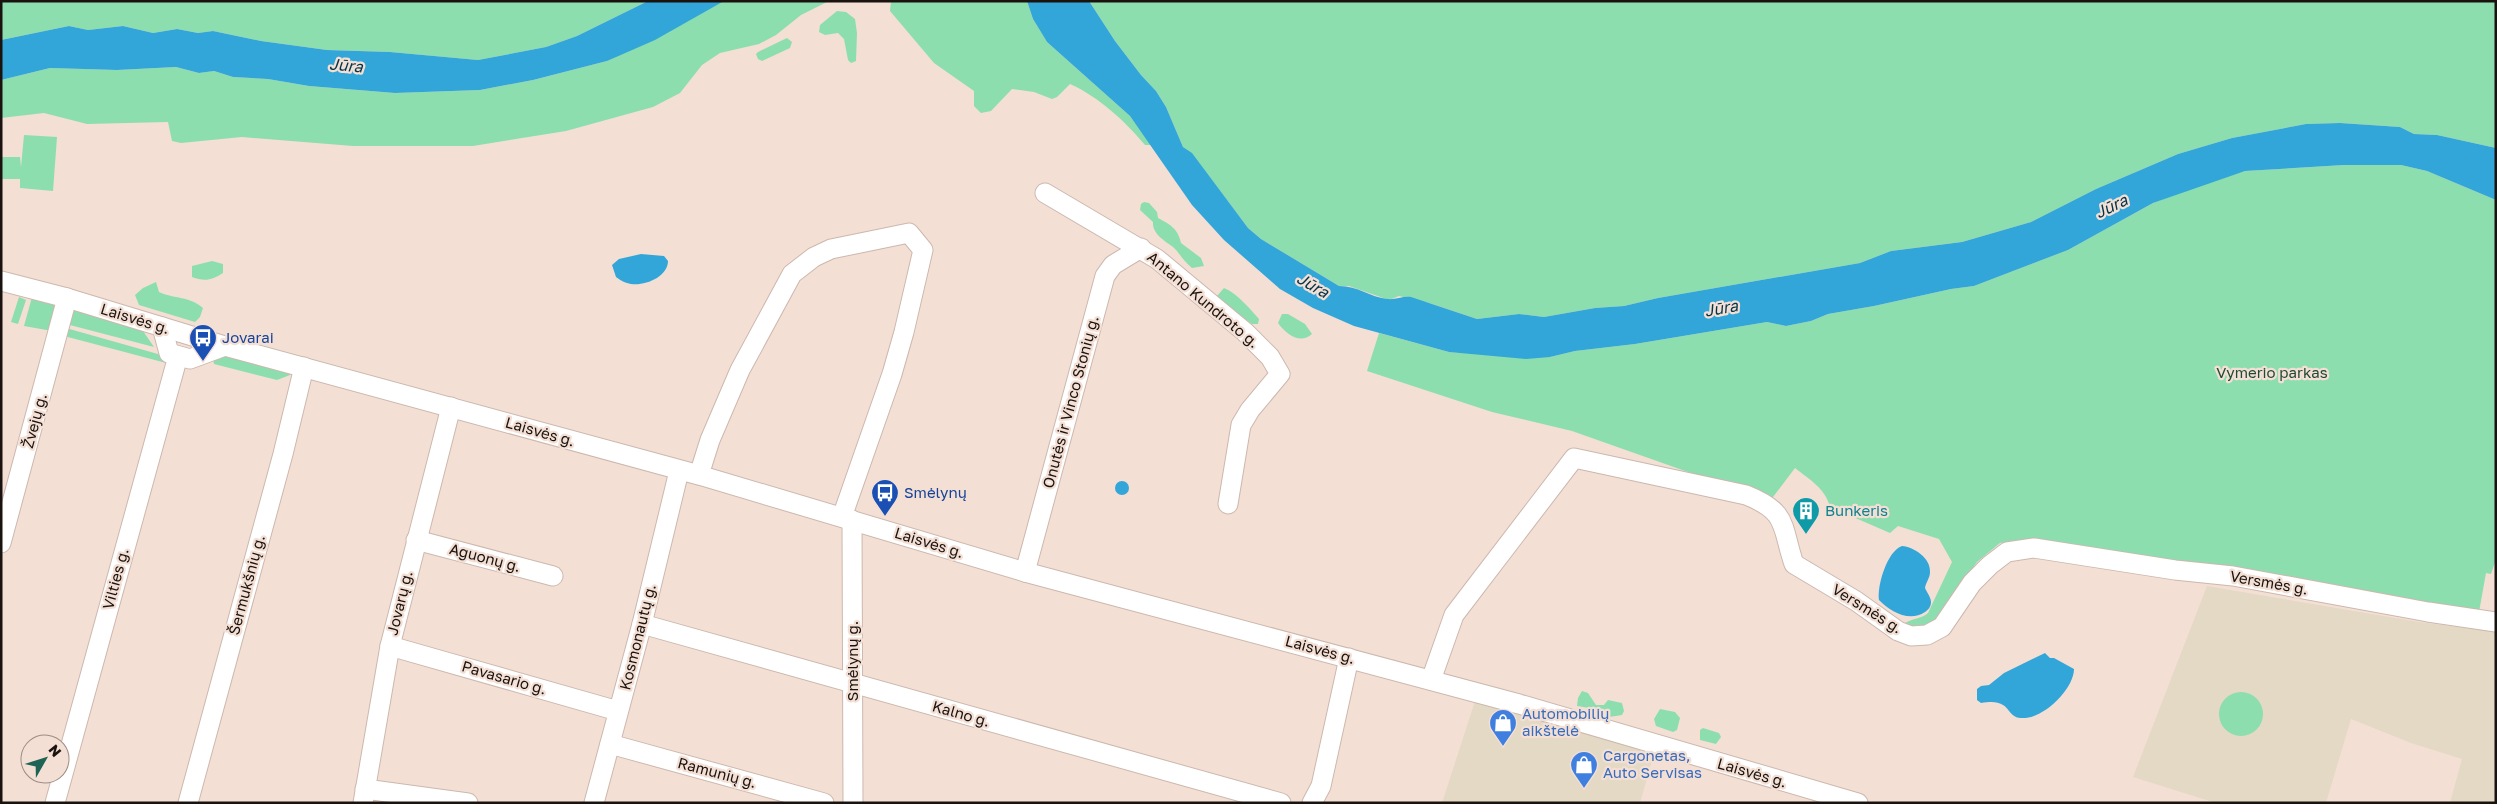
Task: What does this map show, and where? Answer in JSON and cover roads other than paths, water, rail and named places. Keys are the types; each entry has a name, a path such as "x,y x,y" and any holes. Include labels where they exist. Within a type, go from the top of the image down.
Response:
{"street":[{"name":"Antano Kundroto g.","path":"1045,193 1157,258 1245,332 1270,357 1280,374 1250,410 1241,425 1228,504"},
{"path":"699,475 710,440 740,370 792,274 814,257 831,249 909,233 923,250 904,332 847,518"},
{"name":"Onutės ir Vinco Stonių g.","path":"1025,572 1105,276 1113,265 1141,248"},
{"name":"Laisvės g.","path":"1,281 67,298 225,346 699,475 1025,572 1431,680 1858,803"},
{"name":"Žvejų g.","path":"1,543 67,298"},
{"path":"162,326 169,353 178,356 190,359 225,346"},
{"name":"Vilties g.","path":"55,803 178,356"},
{"name":"Šermukšnių g.","path":"188,803 283,454 304,367"},
{"name":"Jovarų g.","path":"364,796 390,646 451,407"},
{"name":"Versmės g.","path":"1431,680 1454,615 1574,458 1746,495 1762,501 1782,521 1794,564 1856,601 1898,631 1911,636 1927,635 1942,626 1972,582 2007,552 2034,548 2175,570 2233,576 2496,622"},
{"name":"Kosmonautų g.","path":"594,803 642,624 679,471"},
{"name":"Smėlynų g.","path":"847,518 854,684 853,803"},
{"name":"Aguonų g.","path":"416,540 553,576"},
{"name":"Kalno g.","path":"642,624 1281,803"},
{"name":"Pavasario g.","path":"390,646 618,711"},
{"path":"1312,803 1321,786 1349,658"},
{"name":"Ramunių g.","path":"610,744 824,803"},
{"path":"364,796 468,803"}],"water":[{"name":"Jūra","path":"648,1 724,1 655,40 607,61 533,80 480,90 395,93 233,77 214,71 199,73 176,67 117,70 50,68 1,80 1,40 69,26 88,30 123,26 153,33 177,29 198,33 213,31 261,41 327,50 390,52 478,60 546,47 577,36"},
{"name":"Jūra","path":"1027,1 1089,1 1115,41 1156,91 1166,107 1183,147 1192,153 1248,228 1261,239 1339,286 1346,286 1387,299 1411,297 1477,319 1519,314 1544,317 1595,308 1624,306 1658,298 1860,263 1891,251 1962,242 2031,222 2096,189 2178,154 2232,138 2306,124 2340,123 2400,127 2414,134 2437,135 2496,148 2496,200 2427,171 2401,165 2344,165 2245,171 2153,203 2068,250 1974,286 1828,314 1811,321 1786,326 1767,322 1635,344 1575,351 1550,357 1526,359 1449,352 1354,326 1313,308 1280,289 1224,240 1192,205 1130,116 1047,42 1033,19"},
{"path":"641,254 664,256 668,261 664,272 653,280 639,284 627,283 616,277 612,265 619,259"},
{"path":"1122,481 1127,483 1129,488 1127,493 1122,495 1117,493 1115,488 1117,483"},
{"path":"1902,546 1921,554 1930,567 1930,574 1925,588 1931,604 1925,612 1919,615 1906,616 1894,612 1879,600 1881,578 1884,570 1892,555"},
{"path":"2045,653 2050,658 2054,658 2074,669 2073,677 2063,694 2047,709 2039,714 2021,718 2016,717 2003,705 1991,702 1981,703 1977,700 1977,689 1981,686 1989,685 2004,673"}],"place":[{"name":"Jovarai","path":"203,362"},
{"name":"Smėlynų","path":"885,517"},
{"name":"Bunkeris","path":"1806,535"},
{"name":"Automobilių aikštelė","path":"1503,747"},
{"name":"Cargonetas, Auto Servisas","path":"1584,789"}],"park label":[{"name":"Vymerio parkas","path":"2272,373"}]}
